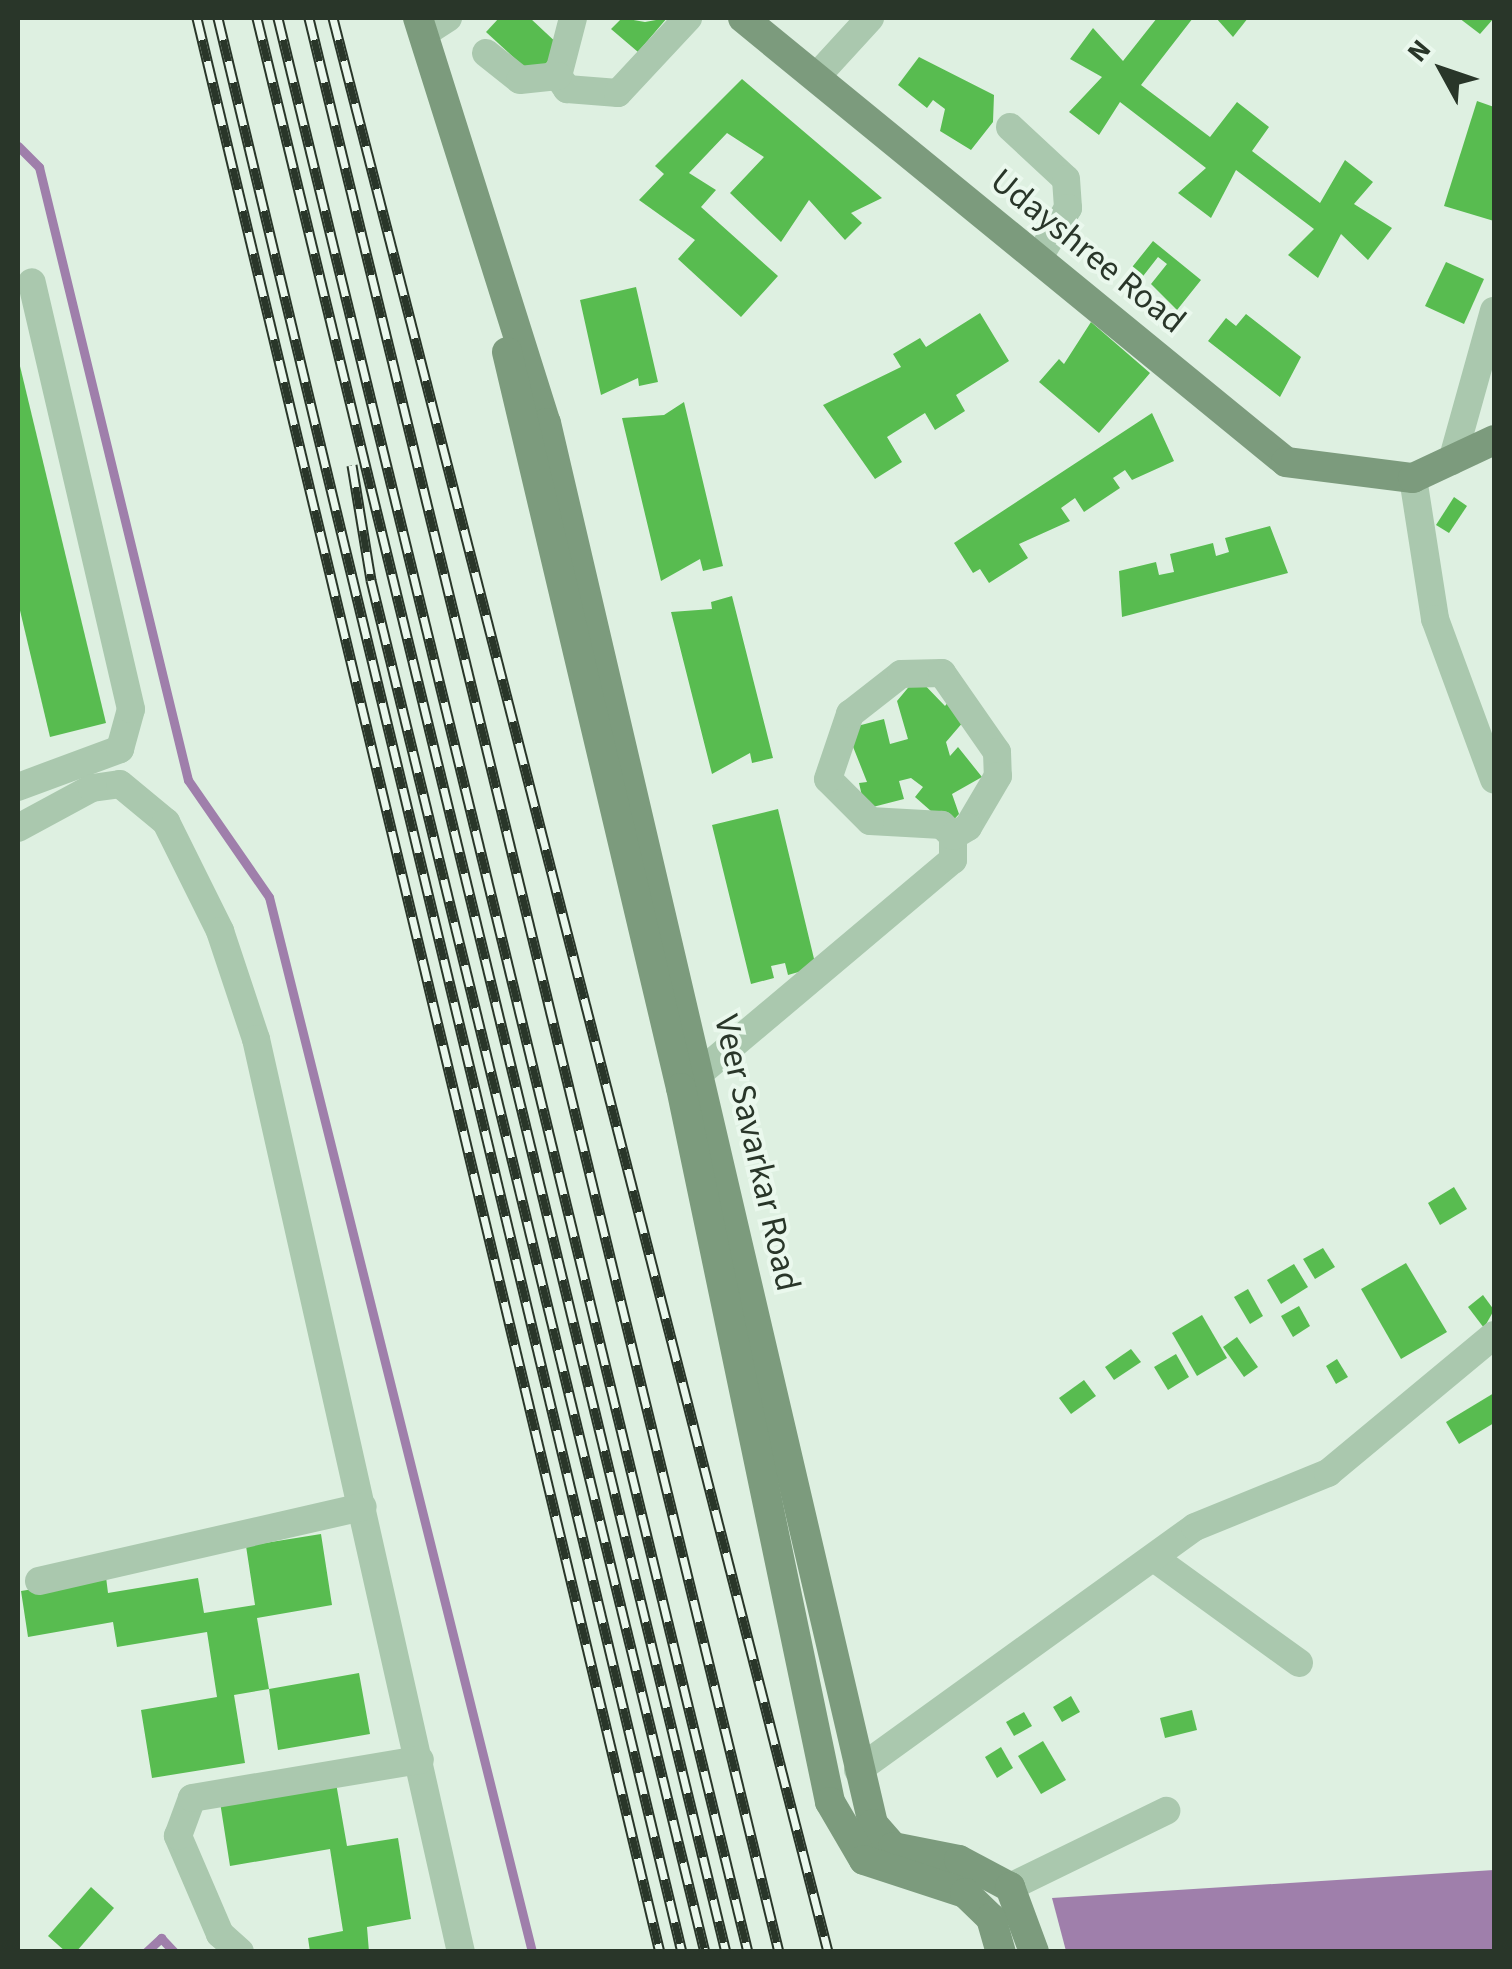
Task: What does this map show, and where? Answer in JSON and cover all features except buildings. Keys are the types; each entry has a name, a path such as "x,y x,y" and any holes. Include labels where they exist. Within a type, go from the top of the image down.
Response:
{"street":[{"path":"558,76 572,18"},
{"path":"558,76 567,88 618,93 688,18"},
{"name":"Udayshree Road","path":"743,18 1286,462 1413,478"},
{"path":"816,77 870,18"},
{"name":"Veer Savarkar Road","path":"430,23 498,285 517,423 691,1080 873,1824 893,1847 959,1860 1017,1898"},
{"path":"486,53 520,80 558,76"},
{"path":"1010,128 1066,179 1068,208 1038,259"},
{"path":"18,787 120,749 132,709 32,282"},
{"path":"1452,461 1494,311"},
{"path":"1494,440 1413,478 1435,619 1494,779"},
{"path":"942,673 997,752 998,776 968,828 953,836 927,818 870,821 828,780 850,714 901,674 942,673"},
{"path":"18,828 92,788 120,784 166,822 220,931 256,1038 461,1952"},
{"path":"691,1080 941,873 954,860 953,836"},
{"name":"Veer Savarkar Road","path":"691,1080 841,1834 864,1860 965,1893 991,1918 1001,1952"},
{"path":"858,1770 1196,1527 1328,1473 1494,1335"},
{"path":"40,1581 362,1507"},
{"path":"1154,1558 1299,1663"},
{"path":"240,1952 220,1934 178,1836 192,1798 420,1760"},
{"path":"1034,1952 1017,1898 1166,1810"}],"shaded area":[{"path":"1494,1870 1494,1951 1066,1951 1052,1898"}],"waterway":[{"path":"18,146 39,167 188,780 269,897 532,1952"},
{"path":"146,1952 161,1938 174,1952"}],"railway":[{"path":"197,18 660,1952"},
{"path":"218,18 682,1952"},
{"path":"257,18 726,1952"},
{"path":"278,18 748,1952"},
{"path":"309,18 779,1952"},
{"path":"333,18 828,1952"},
{"path":"352,465 371,580 705,1952"}]}
